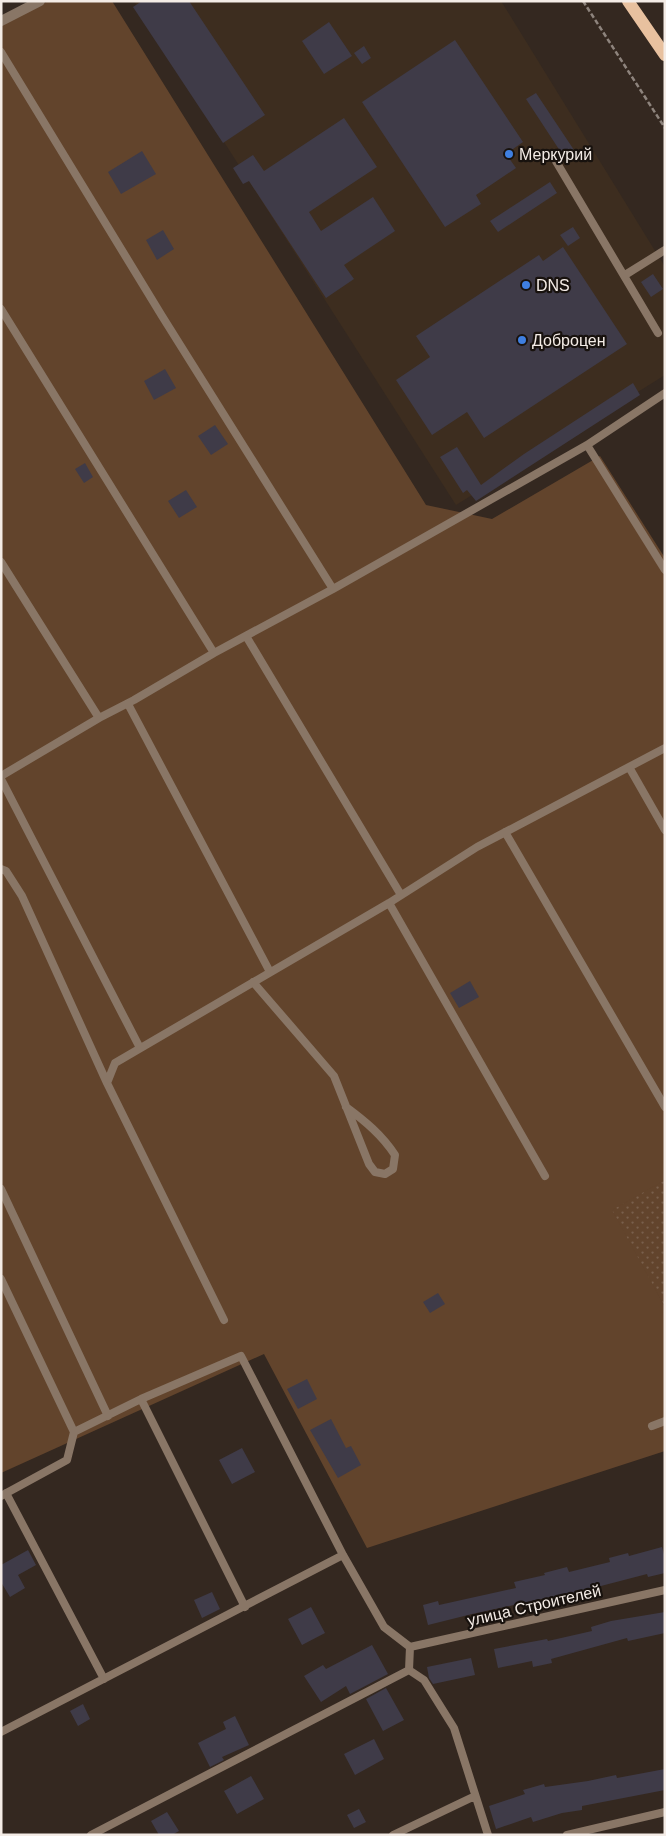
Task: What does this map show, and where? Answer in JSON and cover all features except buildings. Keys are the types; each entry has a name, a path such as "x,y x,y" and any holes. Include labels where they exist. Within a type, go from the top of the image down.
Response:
{"main road":[{"path":"628,1 665,55"}],"street":[{"path":"1,21 40,1"}],"lane":[{"path":"1,52 157,308 332,589"},
{"path":"554,158 658,333"},
{"path":"624,275 665,250"},
{"path":"1,310 214,653"},
{"path":"1,776 214,653 588,445 665,393"},
{"path":"588,445 665,570"},
{"path":"1,562 99,718"},
{"path":"246,636 401,895"},
{"path":"128,704 270,972"},
{"path":"107,1084 114,1063 389,903 477,848 665,748"},
{"path":"629,767 665,830"},
{"path":"1,779 140,1048"},
{"path":"505,832 665,1107"},
{"path":"1,869 6,871 22,896 107,1084 224,1320"},
{"path":"389,903 545,1176"},
{"path":"253,982 334,1076 346,1107 369,1164 375,1172 385,1174 393,1169 395,1155 389,1146 370,1124 346,1107"},
{"path":"1,1189 108,1416"},
{"path":"1,1279 74,1432 67,1460 4,1495 104,1679"},
{"path":"74,1432 141,1399 241,1356 343,1555 384,1627 410,1647 409,1670"},
{"path":"141,1399 246,1607"},
{"path":"652,1426 665,1422"},
{"path":"1,1732 246,1607 343,1555"},
{"name":"улица Строителей","path":"410,1647 665,1590"},
{"path":"409,1670 424,1680 454,1728 488,1835"},
{"path":"91,1835 409,1670"},
{"path":"393,1835 475,1796"},
{"path":"567,1835 665,1812"}],"path":[{"path":"583,1 665,128"}],"shaded area":[{"path":"48,1 112,1 426,505 492,519 600,456 665,558 665,1180 612,1210 665,1307 665,1451 367,1548 264,1354 1,1473 1,24"},
{"path":"134,1 501,1 665,267 665,375 456,505"},
{"path":"665,1170 665,1307 602,1203"}],"place":[{"name":"Меркурий","path":"509,154"},
{"name":"DNS","path":"526,285"},
{"name":"Доброцен","path":"522,340"}]}
